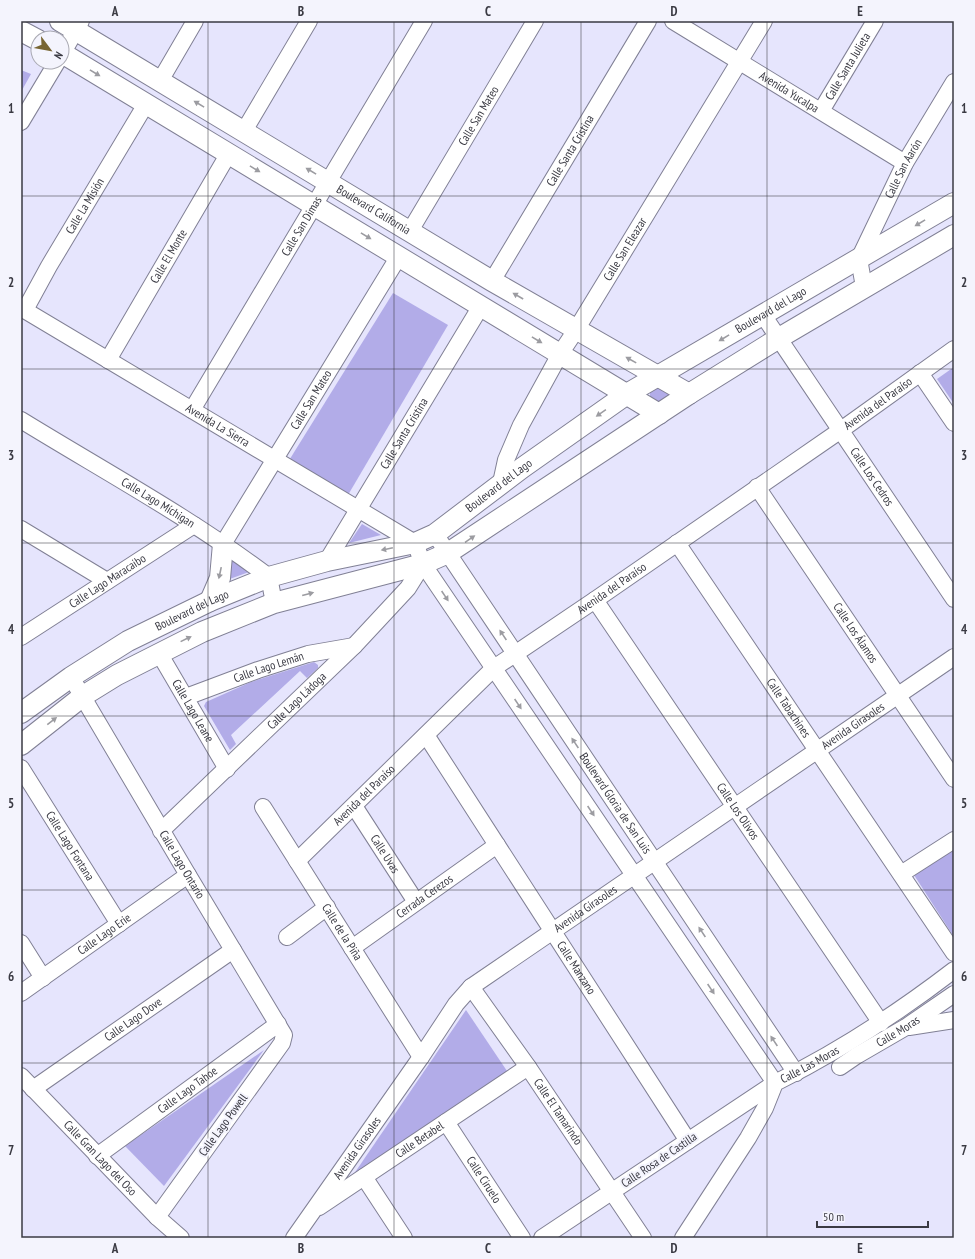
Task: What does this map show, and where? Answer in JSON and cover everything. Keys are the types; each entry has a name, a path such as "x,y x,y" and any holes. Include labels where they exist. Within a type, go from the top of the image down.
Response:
{"street":[{"path":"160,81 195,21"},
{"path":"244,131 309,21"},
{"name":"Calle San Dimas","path":"192,410 424,21"},
{"name":"Calle San Mateo","path":"410,231 535,21"},
{"name":"Calle Santa Cristina","path":"492,281 648,21"},
{"name":"Avenida Yucalpa","path":"674,21 905,163"},
{"name":"Calle San Eleazar","path":"501,483 506,460 512,443 560,354 764,21"},
{"name":"Calle Santa Julieta","path":"821,112 875,21"},
{"name":"Boulevard California","path":"72,24 160,81 492,281 689,394"},
{"path":"21,31 30,36"},
{"path":"70,58 659,414"},
{"path":"21,122 52,70"},
{"name":"Calle San Aarón","path":"859,259 905,163 954,82"},
{"name":"Calle La Misión","path":"23,309 146,104"},
{"name":"Calle El Monte","path":"108,360 229,153"},
{"name":"Boulevard del Lago","path":"21,713 71,677 128,641 210,601 268,577 327,562 415,543 436,534 501,483 627,394 954,203"},
{"name":"Boulevard del Lago","path":"21,745 82,696 117,675 202,632 274,603 423,564 448,553 689,394 864,287 954,235"},
{"name":"Calle San Mateo","path":"223,544 399,256"},
{"path":"859,259 864,287"},
{"name":"Calle Santa Cristina","path":"327,562 481,306"},
{"name":"Avenida La Sierra","path":"23,309 415,543"},
{"name":"Calle Los Cedros","path":"763,314 954,599"},
{"name":"Avenida del Paraíso","path":"297,861 494,668 758,487 954,349"},
{"path":"920,373 954,423"},
{"name":"Calle Lago Míchigan","path":"21,420 194,525 268,577"},
{"name":"Calle Los Álamos","path":"758,487 954,779"},
{"name":"Calle Lago Maracaibo","path":"21,637 194,525"},
{"path":"22,530 107,581"},
{"name":"Boulevard Gloria de San Luis","path":"436,534 796,1073"},
{"name":"Boulevard Gloria de San Luis","path":"415,543 423,564 775,1083"},
{"name":"Calle Tabachines","path":"677,543 954,953"},
{"path":"210,601 220,578 223,544"},
{"name":"Calle Lago Ládoga","path":"161,831 354,646 408,588 423,564"},
{"path":"268,577 274,603"},
{"name":"Calle Los Olivos","path":"595,600 881,1023"},
{"name":"Calle Lago Lemán","path":"186,698 258,670 308,654 354,646"},
{"name":"Calle Lago Leane","path":"159,653 228,768"},
{"name":"Avenida Girasoles","path":"294,1238 421,1057 456,1004 471,987 954,657"},
{"name":"Calle Lago Ontario","path":"71,677 161,831 281,1028"},
{"name":"Calle Manzano","path":"426,735 688,1141"},
{"name":"Calle Lago Fontana","path":"21,768 119,924"},
{"name":"Calle Uvas","path":"354,806 416,902"},
{"name":"Calle de la Piña","path":"263,807 421,1057"},
{"path":"901,874 954,840"},
{"name":"Cerrada Cerezos","path":"352,948 497,845"},
{"name":"Calle Lago Erie","path":"21,993 188,875"},
{"path":"287,937 327,907"},
{"path":"21,943 43,978"},
{"name":"Calle Lago Dove","path":"33,1089 233,950"},
{"name":"Calle Las Moras","path":"683,1238 748,1138 765,1108 775,1083 796,1073 881,1023 954,970"},
{"name":"Calle El Tamarindo","path":"471,987 528,1067 642,1238"},
{"name":"Calle Moras","path":"840,1067 856,1056 906,1028 954,994"},
{"path":"906,1028 954,1020"},
{"name":"Calle Lago Tahoe","path":"97,1156 281,1028"},
{"name":"Calle Lago Powell","path":"157,1217 282,1043 284,1035 281,1028"},
{"name":"Calle Betabel","path":"311,1212 528,1067"},
{"name":"Calle Gran Lago del Oso","path":"21,1076 157,1217 181,1238"},
{"name":"Calle Rosa de Castilla","path":"542,1238 775,1083"},
{"name":"Calle Ciruelo","path":"446,1122 522,1238"},
{"path":"364,1177 404,1238"}],"shaded area":[{"path":"21,70 31,74 21,92"},
{"path":"393,293 448,325 348,495 288,462"},
{"path":"954,367 954,404 937,379"},
{"path":"653,386 669,392 668,398 661,403 650,397 650,391"},
{"path":"362,524 381,535 349,543"},
{"path":"229,559 249,572 227,580"},
{"path":"314,662 318,665 318,668 307,678 300,671 231,735 236,744 230,750 204,706 206,702 251,682"},
{"path":"954,848 954,937 914,875"},
{"path":"466,1010 509,1074 347,1184"},
{"path":"264,1050 164,1186 125,1146"}]}
